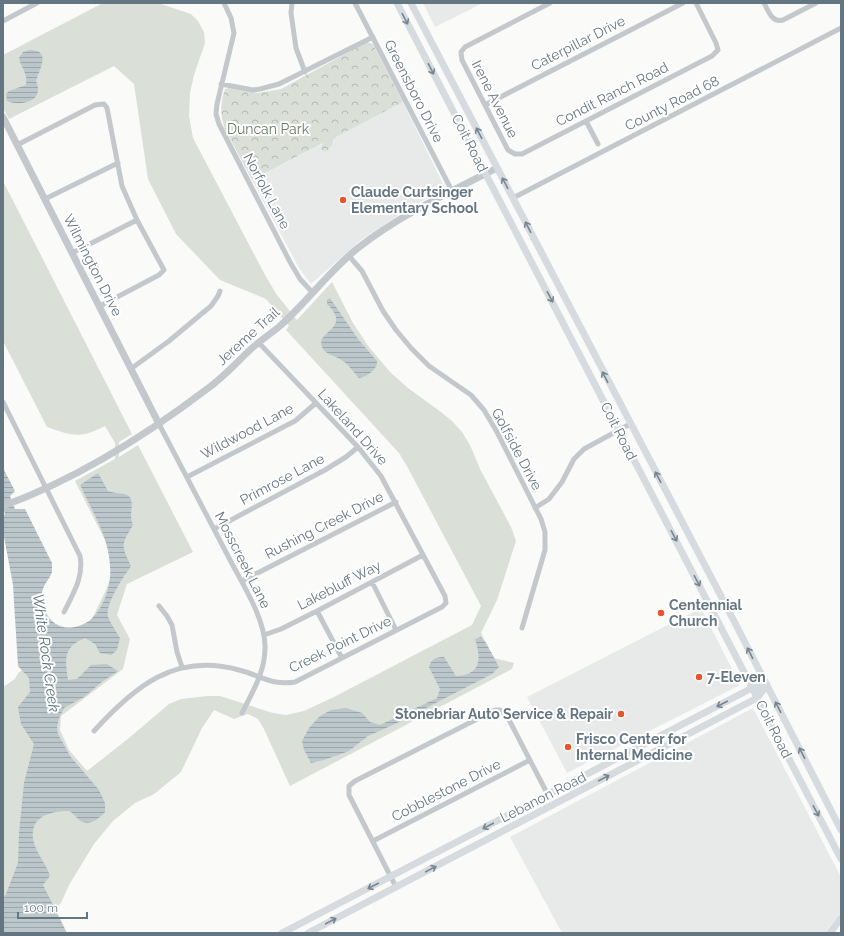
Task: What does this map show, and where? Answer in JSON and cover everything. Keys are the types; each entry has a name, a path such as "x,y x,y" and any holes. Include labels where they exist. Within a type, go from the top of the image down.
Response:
{"main road":[{"name":"Coit Road","path":"397,3 841,859"},
{"name":"Coit Road","path":"411,3 767,685 841,830"},
{"path":"413,34 424,28"},
{"path":"532,263 543,257"},
{"path":"657,504 669,498"},
{"path":"704,594 716,587"},
{"name":"Lebanon Road","path":"286,932 752,688 767,685"},
{"name":"Lebanon Road","path":"308,933 757,698 767,685"},
{"path":"671,731 676,741"},
{"path":"802,784 814,777"},
{"path":"548,795 553,805"},
{"path":"830,933 840,920"}],"street":[{"path":"3,21 37,3"},
{"name":"Norfolk Lane","path":"224,3 232,23 234,33 216,110 219,124 290,262 300,278 312,292"},
{"name":"Greensboro Drive","path":"355,3 452,191"},
{"name":"Irene Avenue","path":"514,154 508,150 462,60 461,52 465,47 550,3"},
{"name":"Caterpillar Drive","path":"485,105 683,3"},
{"name":"Condit Ranch Road","path":"514,154 522,154 712,56 718,50 716,43 696,3"},
{"path":"764,3 775,20 783,20 816,3"},
{"path":"292,4 291,12 296,48 305,72"},
{"name":"County Road 68","path":"513,198 841,28"},
{"path":"221,84 243,89 260,89 279,84 372,37"},
{"path":"17,145 95,105 104,104 108,112 122,186 136,220 164,270 159,275 100,306"},
{"name":"Wilmington Drive","path":"3,117 160,424"},
{"path":"586,121 598,144"},
{"path":"45,199 118,164"},
{"name":"Jereme Trail","path":"3,506 46,487 118,450 160,424 208,388 287,319 332,271 349,256 392,225 452,191 497,168"},
{"path":"72,253 136,220"},
{"name":"Golfside Drive","path":"349,256 362,272 383,312 411,348 429,366 470,395 484,410 497,432 535,508 545,532 546,550 522,628"},
{"path":"132,368 169,341 211,306 220,291"},
{"name":"Lakeland Drive","path":"259,343 358,447 381,476 445,596 446,601"},
{"path":"3,402 78,550 81,561 80,578 64,612"},
{"name":"Wildwood Lane","path":"187,477 295,421 316,403"},
{"name":"Mosscreek Lane","path":"160,424 263,625 265,654 259,678 242,713"},
{"path":"535,508 550,499 562,482 574,459 584,449 630,424"},
{"name":"Primrose Lane","path":"214,529 326,470 358,447"},
{"name":"Rushing Creek Drive","path":"242,582 396,502"},
{"name":"Lakebluff Way","path":"264,635 281,629 317,611 423,555"},
{"path":"372,582 396,630"},
{"name":"Creek Point Drive","path":"94,731 123,701 143,685 164,673 182,667 196,665 220,666 246,672 276,683 285,684 295,682 442,607 446,601"},
{"path":"160,606 168,616 172,625 177,652 182,667"},
{"path":"317,611 342,658"},
{"path":"396,887 349,795 349,786 355,781 495,710 500,710 507,716 548,795"},
{"name":"Cobblestone Drive","path":"373,841 530,760"}],"shaded area":[{"path":"423,3 483,3 435,27"},
{"name":"Claude Curtsinger Elementary School","path":"403,102 445,188 403,212 361,240 311,284 299,268 252,180"},
{"path":"701,608 740,685 567,773 527,697"},
{"path":"753,708 841,877 841,912 825,933 562,933 510,837"}],"green space":[{"path":"103,3 158,3 191,14 198,21 204,32 205,43 194,75 190,93 189,116 193,138 277,295 297,320 332,282 353,323 368,346 391,373 408,388 452,421 462,432 511,527 516,541 497,600 481,633 494,658 514,663 512,669 290,786 258,719 248,714 234,719 214,710 202,728 181,772 154,794 135,803 113,821 94,844 69,885 61,903 29,933 3,933 3,687 15,679 18,673 89,625 106,590 114,568 109,548 75,481 115,459 115,443 105,426 89,433 76,435 47,427 3,341 3,181 132,434 119,442 119,457 138,445 193,552 127,584 117,615 130,639 123,669 61,716 60,730 69,750 87,771 169,704 181,699 220,696 273,713 286,715 304,711 334,697 472,625 481,606 399,453 286,330 289,326 266,299 220,280 176,234 148,179 134,84 114,66 9,119 3,108 3,55"},
{"name":"Duncan Park","path":"367,42 373,44 403,102 332,139 333,144 326,152 321,149 323,143 252,180 223,124 221,109 225,89 229,88 258,93 281,89"}],"water":[{"path":"30,50 41,53 42,57 41,66 36,81 38,88 35,98 25,103 13,103 7,101 6,94 9,91 26,85 25,74 19,58 23,52"},
{"path":"330,298 358,339 377,361 374,370 365,376 359,378 346,363 328,353 322,347 321,342 323,337 332,329 336,319 334,312 327,304 327,300"},
{"name":"White Rock Creek","path":"3,468 15,491 10,496 15,509 25,509 52,563 51,575 42,593 43,604 51,620 62,627 75,627 89,621 102,604 110,581 110,566 107,545 99,524 80,485 98,473 108,491 127,495 130,497 132,503 131,517 133,525 124,541 125,554 131,566 116,590 109,605 108,611 110,621 120,638 117,650 111,655 100,653 95,644 85,638 73,645 67,654 66,660 68,680 77,679 91,665 107,664 118,671 84,697 64,708 59,718 57,727 58,734 70,756 99,790 105,803 105,812 94,821 86,823 79,820 69,811 55,812 43,816 38,820 33,831 34,844 50,876 43,885 67,933 3,933 3,899 18,863 19,833 24,783 34,744 21,724 18,707 30,692 29,678 18,666 13,585 3,531 3,517 5,514 3,507"},
{"path":"481,637 486,643 499,667 492,674 395,724 368,736 349,751 311,763 304,750 302,741 309,728 320,716 331,710 346,708 362,713 370,722 380,725 437,698 440,689 429,667 431,662 436,658 444,657 456,676 465,675 471,672 478,664 478,653 475,639"}],"place":[{"name":"Claude Curtsinger Elementary School","path":"343,200"},
{"name":"Centennial Church","path":"661,613"},
{"name":"7-Eleven","path":"699,677"},
{"name":"Stonebriar Auto Service & Repair","path":"621,714"},
{"name":"Frisco Center for Internal Medicine","path":"568,747"}]}
